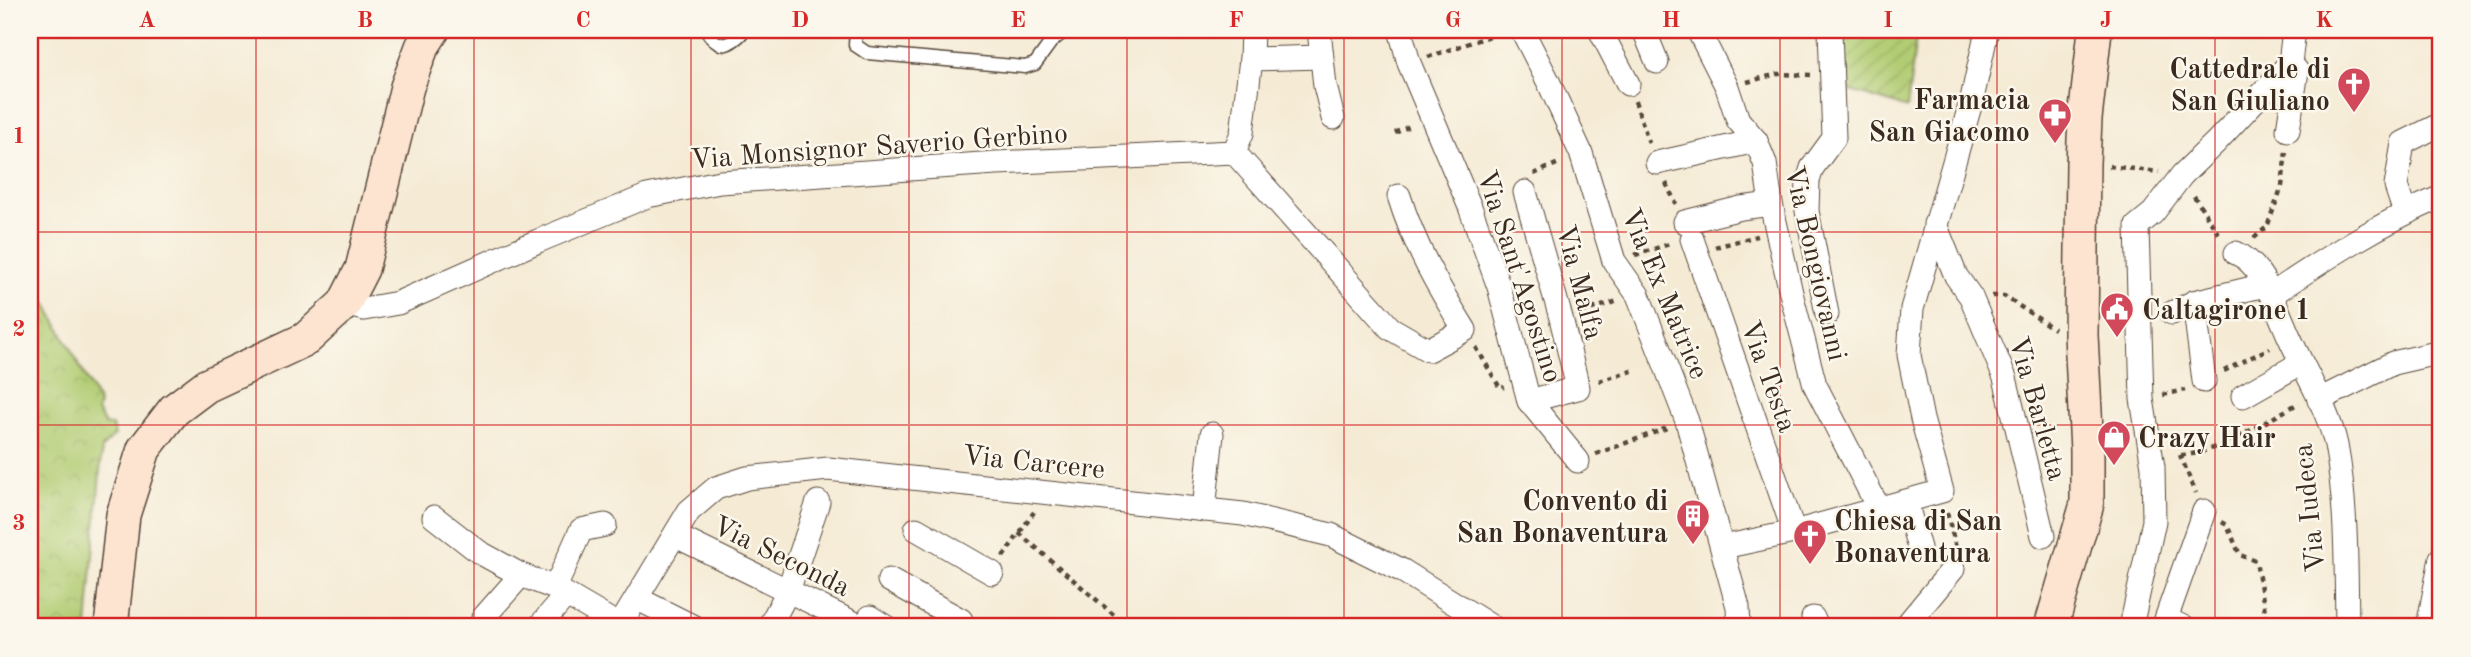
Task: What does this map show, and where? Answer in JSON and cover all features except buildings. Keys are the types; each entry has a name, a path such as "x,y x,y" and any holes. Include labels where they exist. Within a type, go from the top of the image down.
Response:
{"main road":[{"path":"111,627 123,515 144,449 174,410 206,386 306,339 344,304 362,269 407,87 422,47 432,30"},
{"path":"2051,627 2087,504 2081,335 2085,119 2095,30"}],"street":[{"path":"1319,30 1325,86 1333,118"},
{"name":"Via Sant'Agostino","path":"1400,30 1409,63 1474,218 1499,287 1527,392 1578,461"},
{"name":"Via Ex Matrice","path":"1522,30 1581,153 1614,261 1637,295 1688,421 1723,547"},
{"path":"1600,30 1628,84"},
{"path":"1644,30 1657,62"},
{"name":"Via Bongiovanni","path":"1698,30 1727,88 1738,120 1756,141 1765,163 1771,204 1815,385 1880,509"},
{"path":"1827,314 1809,228 1807,195 1812,168 1834,138 1830,30"},
{"path":"1739,627 1740,616 1723,547 1794,532 1942,491 1922,419 1909,355 1912,309 1972,99 1987,30"},
{"path":"2131,627 2154,521 2152,455 2142,399 2137,226 2153,213 2182,174 2290,63 2294,30"},
{"path":"1252,31 1242,133 1234,152 1390,328 1428,350 1465,330 1438,287 1409,230 1399,196"},
{"path":"1251,59 1321,57"},
{"path":"2288,130 2297,71 2290,63"},
{"path":"2405,213 2396,186 2403,143 2441,124"},
{"path":"1657,163 1756,141"},
{"name":"Via Monsignor Saverio Gerbino","path":"344,304 364,309 398,303 647,196 720,182 996,163 1234,152"},
{"name":"Via Malfa","path":"1525,192 1578,388"},
{"path":"2172,313 2194,302 2268,290 2348,243 2441,197"},
{"path":"1691,238 1741,208 1771,204"},
{"name":"Via Barletta","path":"1935,224 1956,276 1971,297 2005,378 2043,536"},
{"name":"Via Testa","path":"1691,238 1794,532"},
{"name":"Via Iudeca","path":"2236,253 2248,258 2268,290 2318,397 2335,444 2346,541 2347,627"},
{"path":"2194,302 2204,381"},
{"path":"2318,397 2393,363 2441,352"},
{"path":"2243,396 2301,363"},
{"path":"1527,392 1578,388"},
{"path":"1204,510 1212,434"},
{"name":"Via Carcere","path":"620,626 689,511 716,488 747,478 828,469 1243,514 1331,535 1403,570 1492,627"},
{"path":"769,627 788,591 818,502"},
{"path":"1906,502 1919,548"},
{"path":"2183,627 2166,619 2204,511"},
{"path":"434,517 479,552 521,575 561,591 620,626"},
{"path":"539,627 561,591 581,530 605,525"},
{"path":"916,529 992,573"},
{"name":"Via Seconda","path":"676,536 788,591 871,625"},
{"path":"2432,622 2441,558"},
{"path":"1905,627 1953,569"},
{"path":"483,618 521,575"},
{"path":"890,580 961,620"},
{"path":"638,599 694,627"}],"lane":[{"path":"706,30 712,40 723,46 746,30"},
{"path":"856,30 855,45 867,53 1025,67 1035,64 1051,41 1066,30"},
{"path":"1225,30 1252,31"}],"path":[{"path":"1409,63 1510,30"},
{"path":"1727,88 1777,74 1833,76"},
{"path":"2084,163 2182,174 2217,234 2236,253 2267,227 2282,186 2288,130"},
{"path":"1623,259 1691,238 1779,230"},
{"path":"1561,318 1637,295"},
{"path":"1971,297 2004,296 2059,332 2081,335"},
{"path":"1465,330 1500,388 1527,392"},
{"path":"1578,388 1635,370"},
{"path":"2152,455 2194,456 2318,397"},
{"path":"1578,461 1688,421"},
{"path":"2180,456 2204,511 2227,525 2239,555 2256,561 2266,617 2274,627"},
{"path":"1942,491 1958,558 1953,569"},
{"path":"1019,534 1128,627"}],"green space":[{"path":"1834,30 1917,30 1907,108 1838,87"},
{"path":"30,272 99,403 97,411 105,425 112,426 115,435 102,448 87,627 30,627"}],"place":[{"name":"Cattedrale di San Giuliano","path":"2354,114"},
{"name":"Farmacia San Giacomo","path":"2055,145"},
{"name":"Caltagirone 1","path":"2117,339"},
{"name":"Crazy Hair","path":"2114,467"},
{"name":"Convento di San Bonaventura","path":"1693,546"},
{"name":"Chiesa di San Bonaventura","path":"1810,566"}]}
